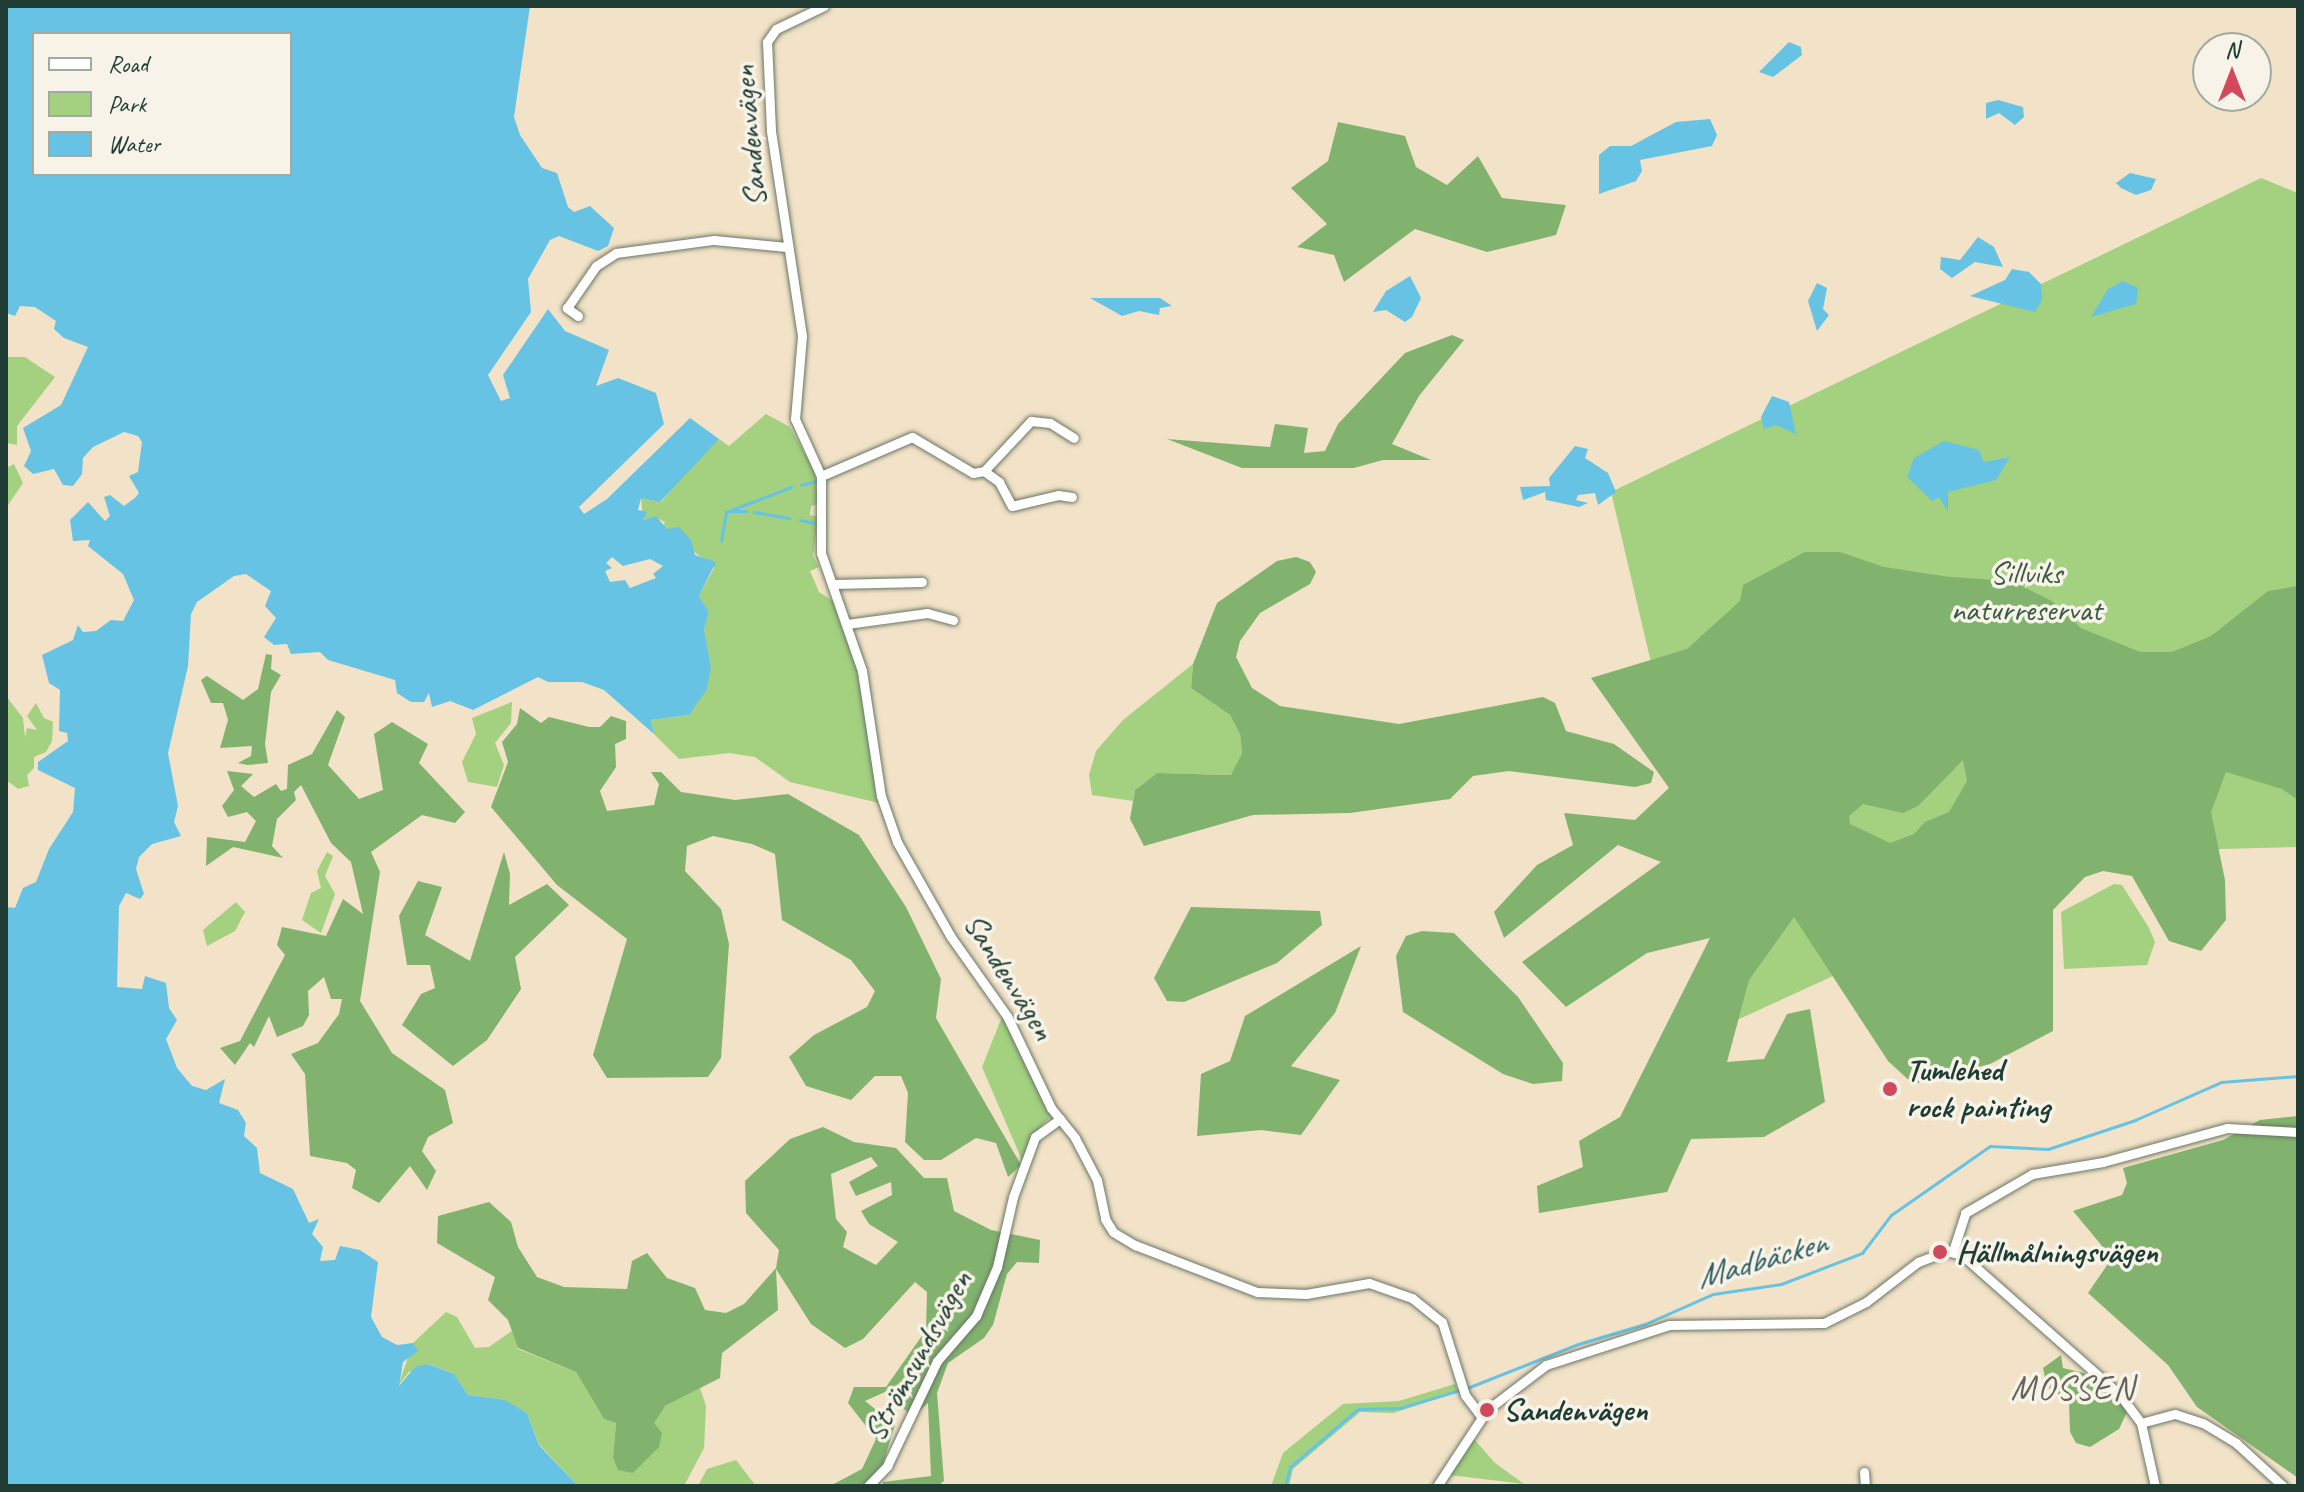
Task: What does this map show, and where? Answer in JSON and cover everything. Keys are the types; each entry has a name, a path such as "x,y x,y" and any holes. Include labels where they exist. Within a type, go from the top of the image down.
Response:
{"street":[{"name":"Sandenvägen","path":"824,6 776,29 767,42 771,131 802,336 796,425 821,476 821,553 862,671 881,796 893,834 951,937 1007,1016 1060,1119 1094,1174 1105,1219 1120,1237 1257,1292 1306,1294 1357,1282 1409,1296 1442,1322 1464,1391 1481,1416"},
{"name":"Sandenvägen","path":"578,316 567,308 596,266 616,253 714,240 787,247"},
{"path":"821,476 912,437 968,473 984,471 1031,421 1050,423 1074,438"},
{"path":"984,471 999,482 1012,506 1058,495 1072,497"},
{"path":"832,584 922,582"},
{"path":"847,624 927,613 953,620"},
{"name":"Strömsundsvägen","path":"868,1486 887,1466 937,1361 976,1316 997,1267 1013,1197 1035,1137 1060,1119"},
{"path":"1953,1251 1965,1213 2032,1174 2103,1162 2227,1128 2298,1132"},
{"path":"1437,1486 1481,1416 1514,1385 1571,1355 1669,1325 1824,1323 1866,1302 1931,1255 1953,1251"},
{"path":"1953,1251 2095,1372 2141,1423 2155,1486"},
{"path":"2141,1423 2175,1414 2203,1423 2236,1443 2283,1486"},
{"path":"1864,1472 1865,1486"}],"green space":[{"path":"1338,122 1405,136 1416,167 1447,185 1478,156 1502,198 1566,205 1556,235 1487,252 1415,229 1344,282 1334,255 1297,247 1327,224 1291,188 1328,161"},
{"name":"Sillviks naturreservat","path":"2261,178 2298,193 2298,847 2103,852 1735,1021 1611,492"},
{"path":"1452,335 1464,340 1419,396 1392,444 1431,460 1383,460 1354,468 1242,468 1167,439 1270,447 1275,424 1308,428 1304,453 1325,451 1338,424 1405,353"},
{"path":"6,357 25,357 55,377 17,426 17,445 6,443"},
{"path":"766,414 790,427 815,472 818,504 811,506 810,515 818,517 813,556 819,567 810,571 819,592 833,601 857,670 879,803 790,782 755,757 729,753 679,759 654,734 651,720 689,715 711,666 704,629 709,612 699,596 714,568 663,526 665,522 655,517 643,520 641,498 661,502 711,442 719,439 729,446"},
{"path":"14,464 23,483 6,508 6,468"},
{"path":"1805,552 1840,552 1884,567 1950,577 2012,581 2052,601 2081,628 2140,652 2172,652 2211,636 2268,591 2298,586 2298,800 2282,789 2226,772 2211,812 2225,880 2226,920 2201,951 2169,941 2132,876 2103,871 2085,877 2053,910 2053,1031 1990,1064 1913,1084 1888,1061 1794,917 1749,980 1727,1062 1764,1059 1787,1014 1810,1009 1825,1102 1764,1137 1691,1139 1667,1192 1539,1213 1537,1186 1583,1167 1579,1141 1620,1117 1710,938 1647,953 1566,1007 1522,962 1661,862 1618,845 1504,938 1494,912 1537,865 1573,845 1564,813 1635,820 1669,788 1591,678 1687,649 1740,601 1743,585","holes":["1963,760 1967,781 1949,812 1925,822 1914,834 1890,843 1850,824 1849,816 1863,804 1903,813 1918,806"]},
{"path":"1296,557 1310,562 1316,572 1310,584 1260,613 1240,641 1236,657 1252,688 1280,706 1399,724 1543,697 1555,703 1566,731 1614,744 1654,772 1651,783 1635,787 1509,771 1473,776 1450,799 1350,813 1253,815 1144,846 1130,819 1135,790 1157,773 1231,775 1242,753 1240,734 1230,715 1191,688 1193,664 1217,603 1277,561"},
{"path":"266,654 272,655 271,669 281,675 271,692 265,744 268,763 247,765 238,763 251,756 252,746 220,748 228,720 223,703 211,703 201,680 207,676 243,700 258,689"},
{"path":"1193,664 1191,688 1230,715 1240,734 1242,753 1232,775 1157,773 1135,790 1133,801 1092,795 1089,775 1096,751 1123,720"},
{"path":"6,696 23,718 25,737 27,728 37,730 27,716 36,703 44,718 53,722 52,741 46,752 34,757 34,768 27,775 29,786 18,789 6,780"},
{"path":"512,702 511,723 495,743 504,765 497,787 468,782 462,762 476,734 472,718"},
{"path":"520,708 541,723 549,717 589,727 600,727 611,716 626,721 626,739 615,744 616,767 600,791 607,811 654,805 659,784 651,772 661,772 681,792 735,800 788,794 859,835 906,907 941,979 936,1018 1021,1165 1008,1177 996,1143 976,1138 941,1160 924,1160 905,1142 908,1093 901,1076 875,1076 851,1100 806,1086 789,1057 814,1035 867,1007 875,991 851,960 782,920 775,854 752,844 713,836 687,846 685,871 721,909 729,944 721,1058 708,1077 607,1078 593,1055 627,939 557,885 491,807 508,762 502,742 517,724"},
{"path":"337,710 345,717 328,765 359,799 383,790 374,734 392,722 428,744 419,763 465,812 455,823 422,815 371,852 380,872 360,1001 392,1053 445,1090 453,1123 428,1137 422,1151 436,1171 427,1190 410,1166 379,1203 352,1188 356,1170 347,1163 310,1156 305,1074 291,1054 318,1043 339,1014 342,999 331,999 324,977 308,991 309,1015 303,1026 277,1037 269,1016 254,1047 250,1043 235,1065 220,1048 240,1041 285,955 277,945 282,927 326,936 343,899 363,914 351,862 331,843 301,785 294,792 296,800 277,819 272,846 283,858 233,847 206,866 207,837 245,842 256,821 247,812 228,817 222,806 234,790 227,771 253,774 241,786 254,797 276,784 281,791 287,789 288,765 312,754"},
{"path":"327,852 333,856 325,876 335,894 321,933 302,920 311,893 321,888 317,871"},
{"path":"504,852 510,874 509,905 547,884 569,905 515,957 521,989 487,1040 453,1066 402,1025 421,994 435,988 430,965 407,965 399,916 418,881 442,887 425,935 470,961"},
{"path":"2114,884 2122,885 2155,942 2147,965 2064,969 2061,912"},
{"path":"236,902 245,912 235,931 207,946 203,930"},
{"path":"1191,907 1320,911 1322,925 1277,963 1184,1002 1167,1001 1154,978"},
{"path":"1422,931 1454,933 1518,997 1563,1063 1562,1081 1533,1084 1503,1074 1403,1012 1396,956 1406,936"},
{"path":"1361,946 1335,1013 1291,1066 1340,1080 1301,1135 1261,1130 1197,1136 1201,1074 1230,1061 1245,1016"},
{"path":"1002,1017 1052,1115 1032,1136 1024,1165 982,1067"},
{"path":"2298,1116 2298,1478 2197,1407 2168,1365 2088,1293 2112,1258 2073,1211 2122,1195 2127,1183 2123,1168 2223,1140 2260,1120"},
{"path":"823,1127 854,1142 896,1148 924,1178 947,1178 954,1211 991,1230 1040,1240 1039,1263 1017,1262 1007,1274 993,1325 984,1338 948,1363 937,1393 944,1481 938,1486 883,1486 883,1482 931,1476 928,1403 913,1417 885,1392 865,1401 895,1425 883,1464 862,1486 830,1486 862,1469 876,1439 848,1403 854,1387 886,1387 926,1330 927,1292 915,1282 863,1339 845,1348 811,1324 776,1269 778,1310 722,1353 720,1378 665,1406 654,1423 662,1433 659,1447 633,1473 618,1470 613,1457 616,1423 604,1419 576,1372 518,1348 508,1320 488,1300 495,1277 437,1243 438,1216 489,1202 511,1222 518,1247 537,1277 564,1287 627,1289 632,1261 647,1253 667,1278 695,1288 705,1310 726,1313 744,1304 776,1268 779,1250 746,1213 745,1181 790,1139","holes":["871,1157 878,1166 849,1182 856,1196 891,1182 892,1195 861,1211 869,1224 898,1242 876,1265 843,1247 847,1232 836,1219 831,1174"]},
{"path":"446,1312 457,1317 475,1348 489,1347 513,1330 518,1349 576,1372 604,1419 616,1423 613,1457 665,1406 700,1388 706,1406 704,1448 684,1486 578,1486 539,1444 527,1413 504,1400 468,1395 454,1374 429,1364 409,1372 398,1386 413,1343"},
{"path":"2061,1355 2063,1368 2084,1373 2115,1394 2127,1412 2119,1429 2090,1447 2076,1443 2070,1432 2069,1402 2047,1387 2043,1368"},
{"path":"1455,1384 1458,1392 1393,1413 1360,1412 1293,1469 1289,1486 1271,1486 1283,1453 1343,1404 1399,1401"},
{"path":"1473,1438 1495,1463 1524,1484 1450,1475"},
{"path":"736,1460 756,1486 698,1486 707,1469"}],"water":[{"path":"6,6 530,6 514,117 520,135 542,168 557,173 568,207 574,212 590,206 614,228 608,246 598,251 559,236 550,240 528,279 531,312 488,375 501,401 510,398 503,375 548,309 565,331 609,350 596,386 618,378 656,393 664,424 579,507 584,514 607,499 690,418 719,439 660,502 641,498 638,510 647,512 643,520 656,516 667,529 679,527 691,540 695,555 716,562 699,596 709,612 704,629 711,666 707,689 689,715 651,720 654,734 604,690 582,682 548,682 538,677 473,710 450,701 432,707 429,693 424,702 411,702 397,693 395,680 328,660 320,652 291,654 287,644 274,645 264,637 276,618 265,606 271,591 246,574 234,576 197,602 191,614 188,666 168,753 178,806 174,822 181,836 152,844 139,857 136,869 144,894 140,899 126,893 119,906 117,987 142,989 145,976 166,983 169,1008 177,1020 166,1039 177,1068 192,1086 206,1090 225,1079 219,1103 238,1110 246,1123 244,1136 257,1148 260,1173 293,1189 309,1223 319,1219 312,1234 323,1247 320,1261 335,1260 340,1246 360,1250 378,1262 371,1317 382,1337 397,1345 413,1343 418,1351 403,1362 399,1386 415,1367 428,1364 454,1374 468,1395 505,1400 527,1413 539,1445 578,1486 6,1486 6,907 15,908 23,888 36,882 49,849 73,812 75,788 38,770 38,762 68,741 67,733 59,731 60,690 49,683 42,655 73,640 78,625 83,632 96,631 111,620 123,621 134,600 123,574 88,546 90,540 73,541 70,520 88,502 105,521 110,516 104,497 110,495 124,506 135,498 139,493 129,476 138,472 142,442 138,436 124,432 93,447 83,458 82,474 73,486 63,485 54,469 33,474 24,466 31,451 23,428 61,405 88,347 64,338 54,329 56,321 35,307 20,306 15,316 6,313","holes":["612,557 623,566 650,559 663,566 653,574 656,578 630,588 625,580 610,582 605,571 612,568 606,563"]},
{"path":"1789,42 1801,47 1802,55 1773,77 1759,72"},
{"path":"1998,100 2023,107 2024,117 2015,125 1999,113 1986,119 1986,103"},
{"path":"1710,119 1717,135 1712,146 1640,160 1642,171 1636,181 1599,194 1599,155 1610,146 1631,146 1676,122"},
{"path":"2130,173 2156,179 2151,190 2136,195 2121,188 2116,183"},
{"path":"1978,237 1994,247 2003,267 1975,262 1952,278 1940,269 1941,257 1960,260"},
{"path":"2012,269 2029,272 2041,284 2042,300 2035,312 1970,296 2005,280"},
{"path":"1410,276 1421,298 1412,317 1405,322 1386,310 1373,312 1386,291"},
{"path":"2123,281 2138,288 2136,304 2091,317 2108,289"},
{"path":"1817,283 1827,288 1823,309 1829,315 1817,331 1808,301"},
{"path":"1090,298 1160,298 1172,306 1160,308 1159,315 1139,311 1122,316"},
{"path":"1772,396 1789,402 1796,434 1776,425 1764,429 1761,417"},
{"path":"1944,441 1979,450 1984,462 2010,457 1996,480 1948,492 1948,512 1939,497 1932,501 1907,477 1914,458"},
{"path":"1575,446 1588,449 1585,458 1608,473 1616,492 1598,505 1595,493 1578,495 1576,500 1588,503 1579,507 1546,500 1545,492 1523,500 1520,487 1550,486 1549,478"}],"waterway":[{"path":"801,485 816,481"},
{"path":"721,541 726,512 791,487"},
{"path":"730,511 746,511"},
{"path":"754,512 789,518"},
{"path":"800,520 814,523"},
{"name":"Madbäcken","path":"1467,1388 1578,1344 1645,1324 1713,1294 1781,1284 1862,1253 1891,1215 1990,1146 2048,1149 2135,1120 2221,1082 2298,1076"},
{"name":"Madbäcken","path":"1285,1486 1290,1467 1358,1409 1400,1408 1460,1390"}],"place":[{"name":"Tumlehed rock painting","path":"1890,1089"},
{"name":"Hällmålningsvägen","path":"1940,1252"},
{"name":"Sandenvägen","path":"1487,1410"}],"district":[{"name":"MOSSEN","path":"2073,1388"}]}
